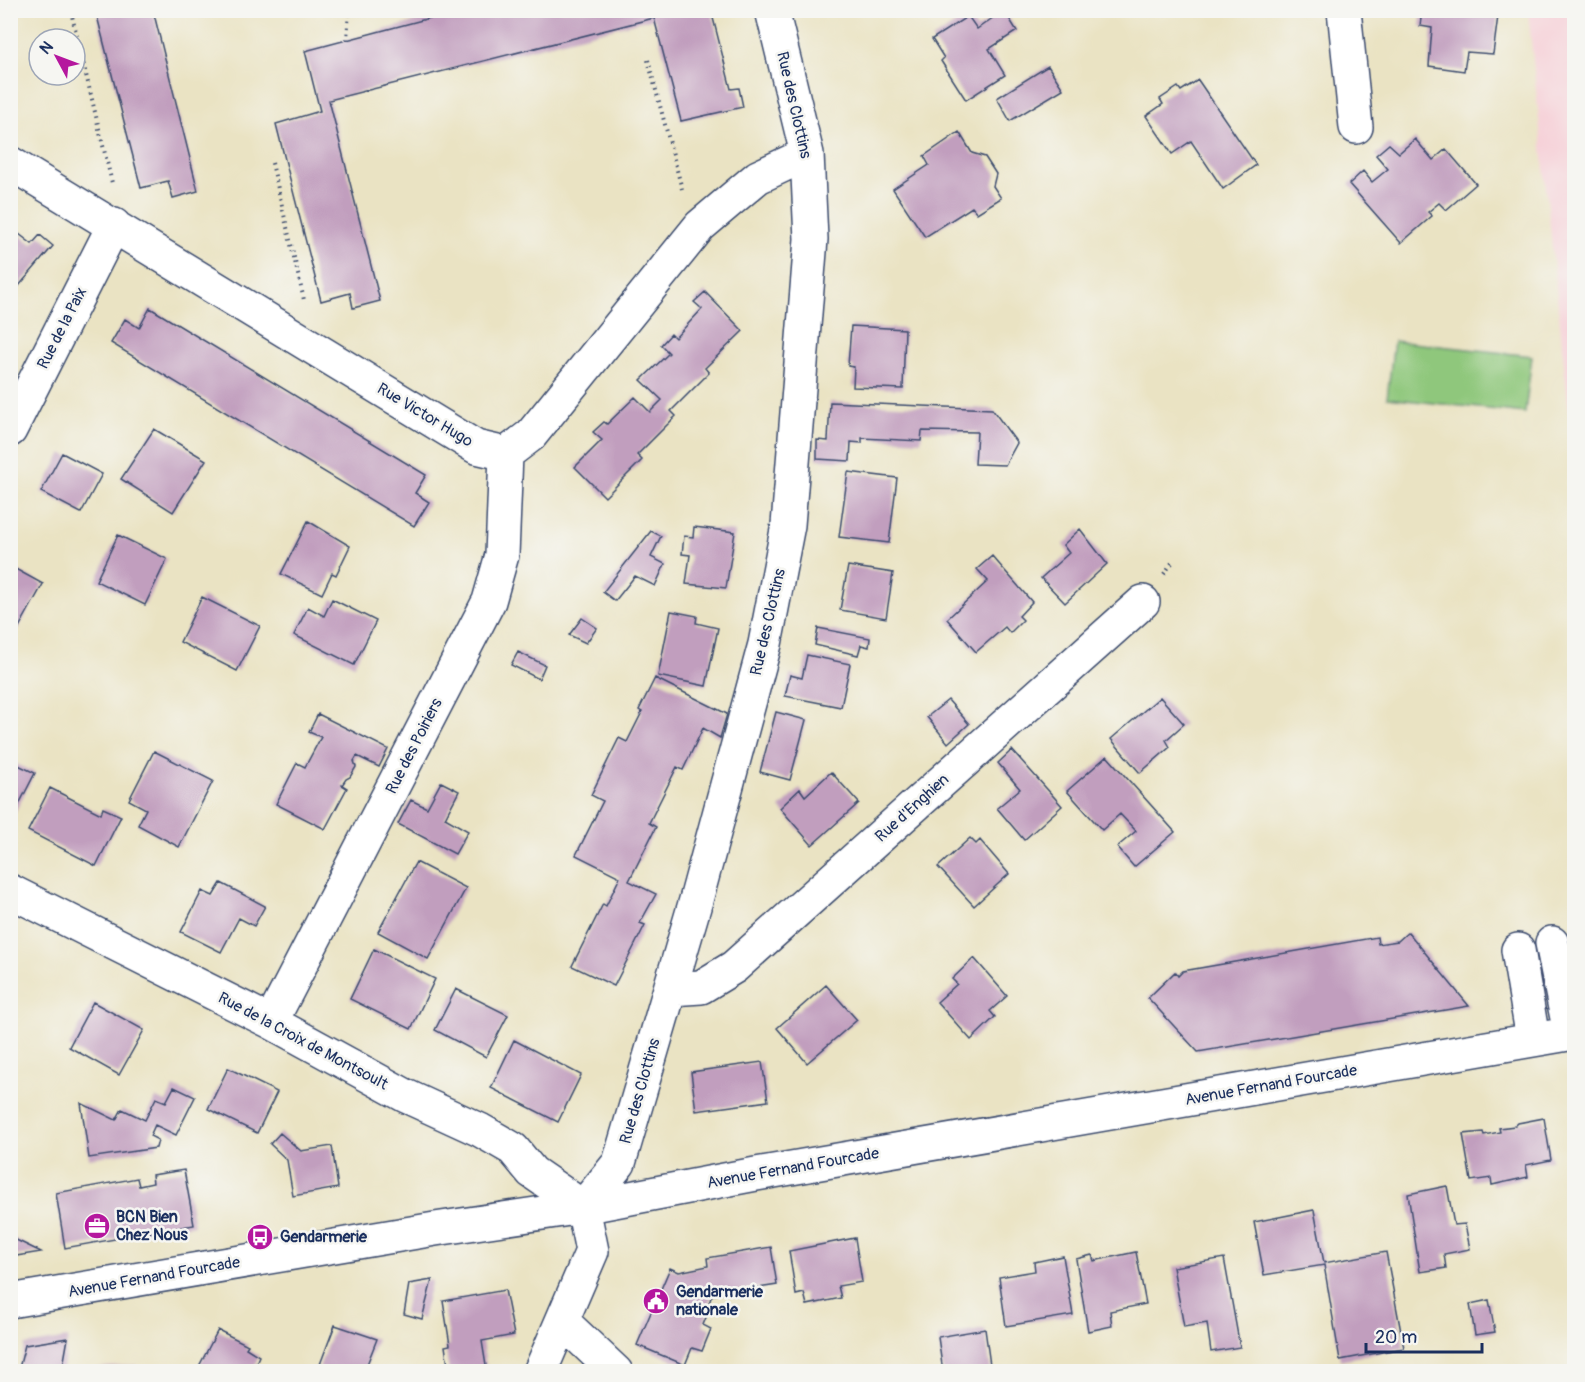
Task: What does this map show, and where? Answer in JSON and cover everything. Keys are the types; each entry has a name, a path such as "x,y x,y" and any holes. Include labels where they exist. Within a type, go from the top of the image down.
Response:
{"street":[{"name":"Rue des Clottins","path":"583,1207 620,1163 765,644 788,525 811,239 807,154 772,10"},
{"path":"1344,10 1356,127"},
{"path":"506,454 531,435 700,226 758,177 807,154"},
{"name":"Rue Victor Hugo","path":"10,163 476,447 506,454"},
{"name":"Rue de la Paix","path":"10,430 118,228"},
{"name":"Rue des Poiriers","path":"271,1022 489,601 502,555 506,454"},
{"name":"Rue d'Enghien","path":"670,989 701,987 734,967 1143,602"},
{"name":"Rue de la Croix de Montsoult","path":"10,891 271,1022 406,1096 480,1130 513,1149 532,1172 583,1207"},
{"path":"1552,943 1572,1033"},
{"path":"1518,950 1533,1040"},
{"name":"Avenue Fernand Fourcade","path":"10,1302 435,1229 583,1207 756,1174 1572,1033"},
{"path":"540,1371 591,1251 583,1207"},
{"path":"562,1321 616,1371"}],"path":[{"path":"63,10 72,16 118,228"},
{"path":"347,40 349,10"},
{"path":"431,10 433,18"},
{"path":"648,60 694,234"},
{"path":"272,163 315,348"}],"shaded area":[{"path":"1528,11 1574,11 1574,443 1572,443"}],"green space":[{"path":"1394,341 1532,356 1525,413 1387,398"}],"building":[{"path":"121,10 153,10 198,191 173,198 168,181 141,188 97,16"},
{"path":"460,10 711,10 731,89 739,88 743,107 681,121 654,18 329,100 380,301 353,308 350,293 321,301 276,124 320,111 305,51"},
{"path":"1004,10 1017,31 989,49 1005,75 966,100 941,61 944,58 932,39 968,16 977,29"},
{"path":"1422,10 1486,10 1486,15 1498,16 1493,54 1467,52 1464,71 1429,66 1432,28 1420,26"},
{"path":"1048,66 1063,89 1010,121 997,98"},
{"path":"1198,80 1256,165 1223,189 1191,141 1172,154 1146,116 1163,104 1160,99 1178,87 1181,91"},
{"path":"959,132 972,153 985,157 996,174 993,186 1001,198 977,213 972,207 925,237 893,189 929,165 924,156"},
{"path":"1415,139 1433,160 1446,149 1476,184 1446,210 1439,203 1428,212 1432,216 1401,243 1349,184 1363,171 1372,182 1388,169 1376,155 1389,144 1399,153"},
{"path":"10,227 32,244 40,235 53,246 18,287 10,281"},
{"path":"705,292 743,331 705,368 709,373 671,411 676,416 637,455 642,460 605,497 575,467 602,440 593,432 604,422 607,424 635,397 650,412 662,400 641,380 669,353 661,345 671,334 675,338 702,309 694,302"},
{"path":"150,308 426,475 415,493 429,502 414,526 111,343 125,319 139,328"},
{"path":"851,326 905,329 903,389 853,387 854,367 848,366"},
{"path":"830,402 992,409 1017,443 1005,465 975,464 977,432 922,431 921,441 862,438 862,443 851,442 850,461 817,459 817,440 828,441"},
{"path":"154,429 206,460 173,512 121,479"},
{"path":"62,453 102,474 81,513 41,492"},
{"path":"848,472 897,478 889,543 839,537"},
{"path":"308,521 350,546 336,575 332,573 322,594 281,574"},
{"path":"694,527 735,532 726,588 686,584 690,555 682,554 684,536 693,537"},
{"path":"1080,529 1107,564 1065,603 1041,578 1069,553 1063,545"},
{"path":"651,531 661,536 651,557 665,564 655,586 635,576 615,601 603,592"},
{"path":"118,535 167,559 145,605 96,581"},
{"path":"992,556 1032,602 1019,616 1023,620 1010,633 1005,627 976,652 947,619 988,581 977,569"},
{"path":"10,566 43,584 18,629 10,624"},
{"path":"848,566 893,573 886,618 840,610"},
{"path":"202,597 260,626 237,671 180,642"},
{"path":"332,599 376,621 354,665 294,635 308,607 324,616"},
{"path":"671,611 697,616 696,623 718,628 706,686 658,676"},
{"path":"582,618 597,628 586,643 569,635"},
{"path":"818,628 870,638 869,647 861,645 858,655 815,645"},
{"path":"518,652 545,665 539,679 511,665"},
{"path":"807,655 850,664 841,707 785,696 790,675 802,678"},
{"path":"655,678 727,714 720,738 703,728 683,770 677,767 649,823 656,827 629,881 656,894 640,923 645,925 614,986 572,966 603,904 606,906 620,877 576,855 603,801 591,795 619,738 627,742 642,712 639,710"},
{"path":"1160,697 1184,724 1166,740 1170,747 1140,773 1111,739"},
{"path":"948,700 969,724 948,743 927,717"},
{"path":"776,712 806,720 790,780 760,772"},
{"path":"318,714 388,749 379,767 357,756 354,761 356,767 342,785 347,788 325,829 276,804 297,763 305,767 321,737 309,732"},
{"path":"1012,750 1062,806 1024,840 997,808 1020,789 998,763"},
{"path":"154,751 213,781 179,847 138,825 146,809 129,800"},
{"path":"1107,756 1175,832 1134,867 1117,847 1136,831 1120,814 1102,830 1067,791"},
{"path":"10,761 35,773 10,822"},
{"path":"831,772 859,803 812,845 780,808 800,789 805,796"},
{"path":"441,782 459,791 445,818 468,831 455,854 398,824 411,800 427,808"},
{"path":"50,788 101,814 103,808 121,816 96,866 28,831"},
{"path":"970,838 976,844 980,840 1009,874 974,906 938,867"},
{"path":"416,862 466,888 428,959 378,932"},
{"path":"221,883 265,906 254,926 239,918 221,952 181,932 202,891 213,896"},
{"path":"1408,932 1469,1006 1198,1052 1148,998 1175,972 1178,976 1183,971 1377,937 1378,944 1398,941"},
{"path":"374,949 435,979 411,1029 350,999"},
{"path":"974,958 1007,996 990,1011 995,1017 971,1040 937,1002 957,984 952,979"},
{"path":"826,985 857,1020 807,1063 777,1028"},
{"path":"456,989 508,1015 486,1057 435,1030"},
{"path":"93,1002 144,1030 119,1075 69,1047"},
{"path":"514,1040 581,1075 558,1122 491,1088"},
{"path":"762,1062 768,1101 696,1111 691,1072"},
{"path":"228,1068 277,1092 257,1133 208,1109"},
{"path":"174,1087 195,1097 176,1135 155,1125 150,1136 158,1140 156,1148 89,1158 81,1103 116,1120 122,1109 145,1120 156,1098 166,1102"},
{"path":"1544,1118 1551,1160 1526,1165 1528,1177 1492,1185 1491,1178 1471,1181 1463,1134 1483,1132 1484,1135 1500,1132 1499,1128"},
{"path":"280,1133 301,1151 332,1146 338,1188 293,1196 287,1160 270,1144"},
{"path":"184,1170 194,1225 65,1248 56,1193 137,1178 139,1186 153,1183 152,1175"},
{"path":"1447,1186 1454,1225 1465,1224 1470,1249 1444,1254 1446,1268 1420,1272 1408,1194"},
{"path":"1314,1210 1324,1263 1386,1252 1404,1348 1340,1360 1324,1265 1264,1275 1254,1222"},
{"path":"10,1237 41,1252 10,1257"},
{"path":"855,1238 862,1282 838,1286 841,1298 807,1305 804,1293 796,1295 789,1251"},
{"path":"771,1247 777,1285 712,1295 709,1303 711,1305 703,1325 711,1329 702,1351 692,1348 685,1365 637,1345 670,1268 679,1272 708,1266 707,1258"},
{"path":"1136,1252 1146,1304 1110,1311 1112,1326 1088,1331 1076,1259 1092,1255 1094,1261"},
{"path":"1063,1256 1073,1315 1006,1326 999,1277 1035,1271 1034,1262"},
{"path":"1224,1258 1240,1347 1211,1352 1207,1323 1184,1327 1173,1267"},
{"path":"432,1280 422,1319 404,1314 409,1284"},
{"path":"505,1290 514,1335 482,1341 487,1372 449,1372 445,1346 450,1345 443,1301"},
{"path":"1489,1300 1495,1332 1475,1335 1470,1304"},
{"path":"335,1325 377,1339 364,1372 332,1372 319,1367"},
{"path":"985,1329 991,1372 943,1372 938,1337"},
{"path":"218,1330 248,1345 246,1348 259,1356 252,1372 196,1372"},
{"path":"68,1338 62,1372 18,1372 25,1345"},
{"path":"136,1365 136,1372 85,1372 85,1369"}],"place":[{"name":"BCN Bien Chez Nous","path":"97,1226"},
{"name":"Gendarmerie","path":"260,1237"},
{"name":"Gendarmerie nationale","path":"656,1301"}]}
